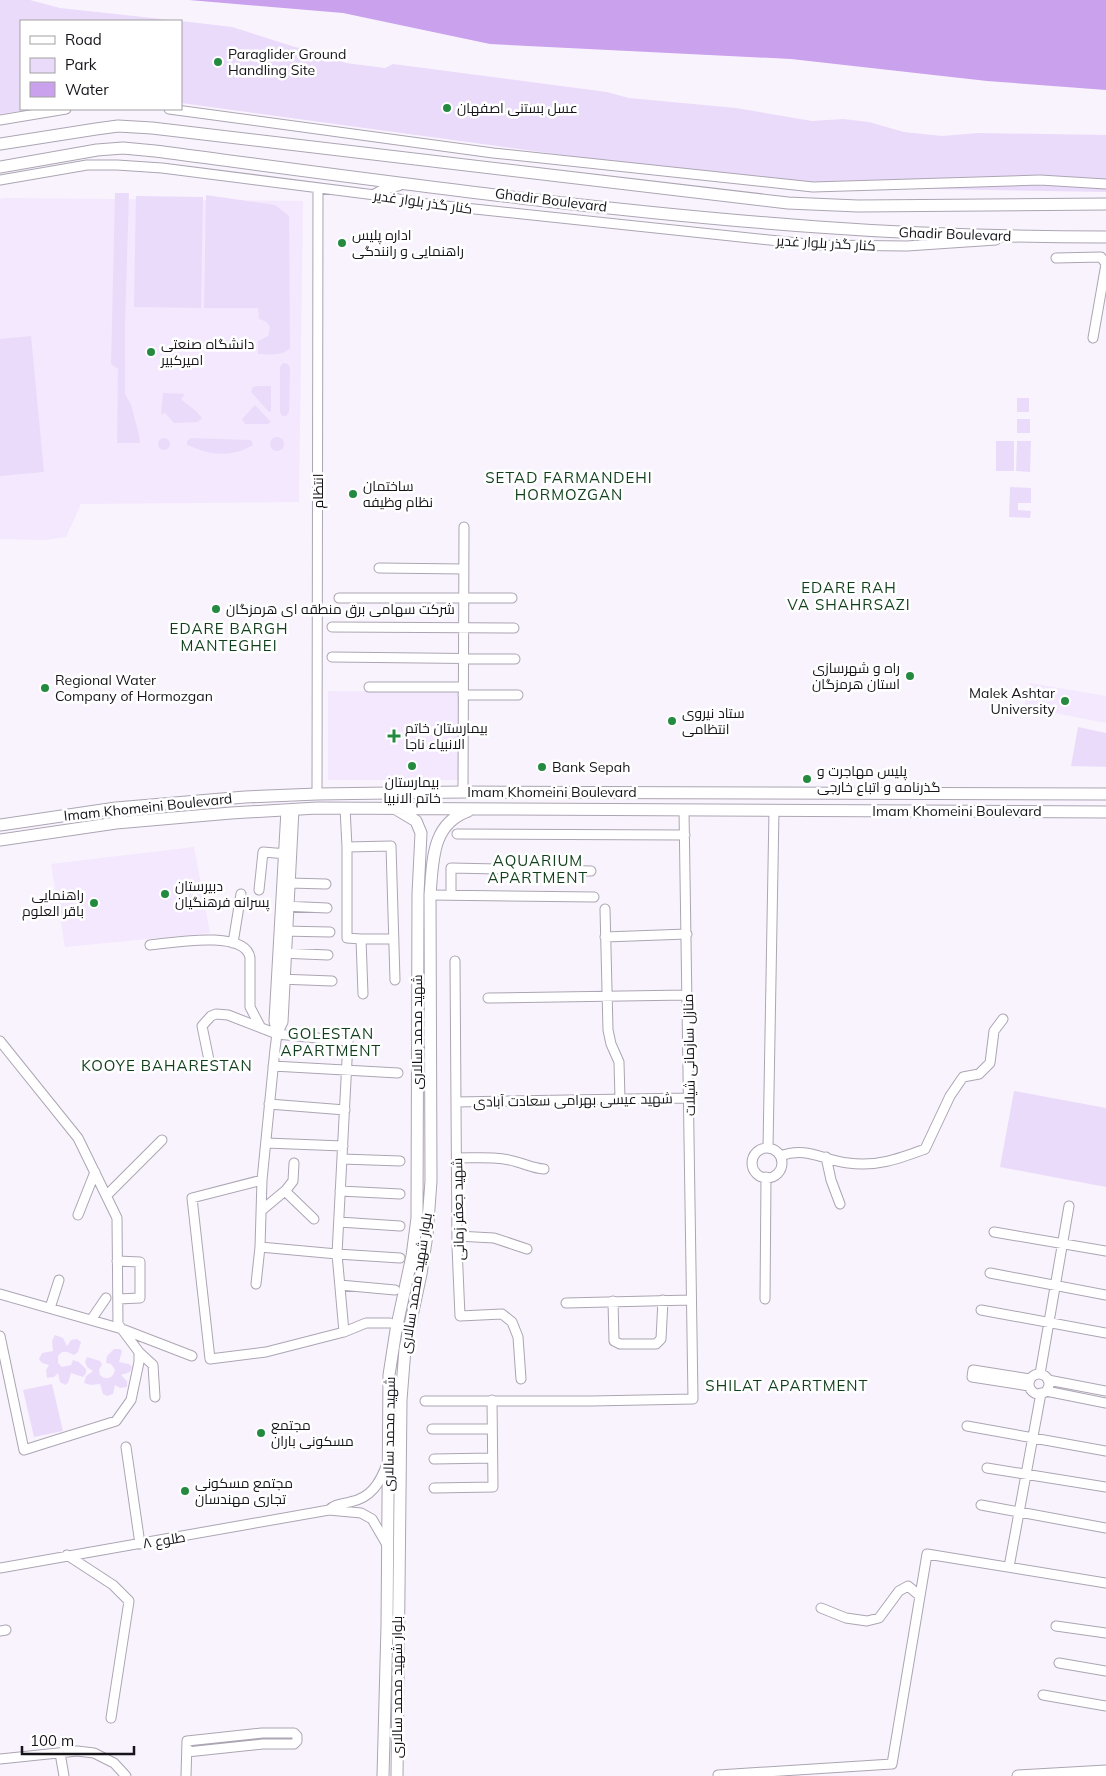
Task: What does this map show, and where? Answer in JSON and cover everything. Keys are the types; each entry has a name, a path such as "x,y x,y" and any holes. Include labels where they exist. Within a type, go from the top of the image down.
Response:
{"main road":[{"name":"Ghadir Boulevard","path":"0,144 118,126 152,128 788,203 858,206 1106,204"},
{"name":"Ghadir Boulevard","path":"0,167 97,150 123,148 407,184 661,213 818,227 1027,237 1106,237"},
{"path":"375,195 391,186 407,184"},
{"name":"Imam Khomeini Boulevard","path":"0,825 116,808 245,797 318,794 462,792 1106,794"},
{"path":"982,794 983,811"},
{"name":"Imam Khomeini Boulevard","path":"0,840 116,823 290,810 345,808 1106,812"},
{"name":"شهید محمد سالاری","path":"383,1776 388,1545 389,1375 396,1330 412,1256 417,1218 418,894 421,833 416,821 394,809"},
{"name":"بلوار شهید محمد سالاری","path":"397,1776 400,1400 405,1349 427,1235 431,1182 430,895 434,850 441,833 454,818 461,813 473,809"},
{"path":"418,894 430,895"},
{"path":"1018,1776 1106,1771"}],"street":[{"path":"0,120 60,110"},
{"path":"176,110 493,153 813,187 1040,180 1106,184"},
{"name":"کنار گذر بلوار غدیر","path":"0,180 87,165 117,165 162,168 464,208 817,245 907,246 961,244 1027,237"},
{"name":"انتظام","path":"318,188 318,794"},
{"path":"1056,258 1101,257 1106,264 1092,338"},
{"path":"462,792 464,526"},
{"path":"378,568 464,569"},
{"path":"339,598 512,598"},
{"path":"332,627 514,628"},
{"path":"332,658 515,660"},
{"path":"369,687 518,694"},
{"path":"345,808 347,938 394,939"},
{"path":"256,1284 260,1248 262,1180 277,1034 274,1021 281,979 290,810"},
{"name":"منازل سازمانی شیلات","path":"492,1400 592,1402 692,1399 684,810"},
{"path":"768,1148 774,810"},
{"path":"457,834 685,835"},
{"path":"347,847 391,846 394,980"},
{"path":"259,890 263,852 287,854"},
{"path":"284,906 289,883 287,854"},
{"path":"451,895 452,868 591,871"},
{"path":"289,883 326,884"},
{"path":"233,943 241,894"},
{"path":"430,895 594,897"},
{"path":"284,906 327,908"},
{"path":"605,909 606,996 609,1038 620,1066 620,1099"},
{"path":"283,931 330,932"},
{"path":"605,937 687,934"},
{"path":"361,939 363,994"},
{"path":"150,945 214,940 243,946 249,953 250,1007 261,1028"},
{"path":"282,953 328,955"},
{"name":"شهید جعفر زمانی","path":"455,961 460,1316 502,1314 512,1322 518,1337 521,1379"},
{"path":"281,979 332,980"},
{"path":"488,998 688,995"},
{"path":"210,1065 202,1026 211,1016 216,1014 228,1015 277,1034 348,1040 337,1254 344,1332"},
{"path":"780,1156 790,1152 808,1152 847,1163 875,1164 892,1162 925,1149 950,1096 963,1077 980,1074 990,1063 994,1031 1003,1019"},
{"path":"0,1041 78,1138 117,1218 118,1324 139,1352 153,1365 155,1397"},
{"path":"273,1066 398,1073"},
{"name":"شهید عیسی بهرامی سعادت آبادی","path":"456,1102 689,1098"},
{"path":"269,1104 345,1110"},
{"path":"106,1195 162,1140"},
{"path":"266,1143 343,1146"},
{"path":"768,1148 777,1152 780,1156 779,1171 771,1177 766,1178 758,1174 752,1167 753,1158 759,1150 768,1148"},
{"path":"826,1157 831,1180 840,1204"},
{"path":"457,1158 492,1158 517,1162 527,1167 544,1169"},
{"path":"342,1159 400,1161"},
{"path":"262,1210 285,1192 293,1181 294,1163"},
{"path":"78,1216 95,1172"},
{"path":"765,1299 766,1178"},
{"path":"262,1180 192,1198 210,1359 266,1352 344,1332 366,1323 390,1323"},
{"path":"340,1191 400,1194"},
{"path":"285,1192 314,1219"},
{"path":"1040,1374 1069,1206"},
{"path":"339,1222 400,1226"},
{"path":"994,1232 1106,1251"},
{"path":"458,1236 494,1238 527,1249"},
{"path":"260,1248 400,1258"},
{"path":"118,1261 140,1262 140,1298 118,1299"},
{"path":"990,1274 1106,1295"},
{"path":"50,1308 60,1280"},
{"path":"340,1285 395,1290"},
{"path":"0,1294 122,1329 192,1356"},
{"path":"91,1320 106,1298"},
{"path":"613,1302 614,1341 620,1344 656,1344 661,1339 663,1300"},
{"path":"566,1302 691,1300"},
{"path":"981,1310 1106,1333"},
{"path":"0,1336 24,1450 116,1421 131,1400 139,1362 139,1352"},
{"path":"973,1370 1030,1382 972,1378 973,1370"},
{"path":"1096,1401 1102,1390 1048,1380 1040,1374 1034,1375 1030,1382 1032,1391 1106,1403"},
{"path":"1009,1567 1033,1438 1043,1392 1048,1386 1048,1380"},
{"path":"425,1401 492,1400 493,1487 434,1488"},
{"path":"967,1426 1106,1451"},
{"path":"432,1430 491,1429"},
{"path":"126,1447 140,1544"},
{"path":"434,1459 492,1458"},
{"name":"طلوع ۸","path":"329,1510 333,1506 362,1500 368,1496 383,1474 388,1462"},
{"path":"987,1468 1106,1487"},
{"path":"981,1505 1106,1528"},
{"name":"طلوع ۸","path":"0,1568 329,1510 361,1513 372,1518 388,1545"},
{"path":"718,1775 892,1764 927,1554 1106,1583"},
{"path":"67,1555 113,1585 129,1601 111,1718"},
{"path":"821,1608 846,1618 867,1621 879,1618 899,1591 908,1586 920,1596"},
{"path":"1056,1626 1106,1633"},
{"path":"1059,1663 1106,1672"},
{"path":"1043,1695 1106,1706"},
{"path":"262,1733 263,1744"},
{"path":"186,1776 187,1741 262,1733 294,1733 297,1736 297,1741 294,1744 263,1744 187,1752"},
{"path":"224,1737 226,1748"},
{"path":"0,1759 77,1751 94,1753 114,1763 126,1776"},
{"path":"60,1753 64,1776"}],"shaded area":[{"name":"دانشگاه صنعتی امیرکبیر","path":"0,199 303,201 299,502 81,504 66,537 44,540 0,539"},
{"name":"Malek Ashtar University","path":"1030,683 1106,696 1106,723 1024,707"},
{"name":"بیمارستان خاتم الانبیاء ناجا","path":"328,691 460,692 460,780 328,780"},
{"path":"194,847 210,933 65,947 51,864"}],"green space":[{"path":"0,0 30,0 60,8 171,20 20,20 20,110 26,110 0,114"},
{"path":"182,21 232,27 295,47 324,53 346,63 385,68 393,64 607,92 629,98 736,108 812,121 843,119 869,122 904,132 942,136 978,133 1106,135 1106,192 824,187 636,165 182,103"},
{"path":"115,193 129,193 125,394 131,405 140,443 117,443 118,369 111,364"},
{"path":"206,195 275,205 289,216 290,348 287,351 275,354 258,354 258,341 268,336 270,327 259,319 258,308 204,308"},
{"path":"136,196 203,197 201,308 134,307"},
{"path":"31,336 44,472 0,476 0,339"},
{"path":"283,363 288,364 290,368 289,412 286,416 282,416 280,412 280,367"},
{"path":"271,386 271,412 251,392 253,387"},
{"path":"163,393 185,394 181,399 202,418 198,422 174,423 165,413 161,415"},
{"path":"1017,398 1029,398 1029,412 1017,412"},
{"path":"255,405 271,422 268,424 245,424 242,419"},
{"path":"1017,419 1030,419 1030,433 1017,433"},
{"path":"277,437 282,439 284,444 282,449 277,451 272,449 270,444 272,439"},
{"path":"162,438 166,438 170,444 166,450 162,450 158,446 158,442"},
{"path":"191,438 249,440 252,441 253,445 238,452 222,454 206,452 187,445 187,441"},
{"path":"996,441 1014,441 1014,471 996,471"},
{"path":"1017,441 1031,441 1030,472 1016,471"},
{"path":"1010,487 1031,488 1031,503 1018,503 1018,510 1031,511 1030,518 1009,517"},
{"path":"1078,727 1106,733 1106,767 1071,766"},
{"path":"1014,1091 1106,1108 1106,1187 1000,1167"},
{"path":"55,1335 63,1338 67,1346 71,1340 77,1339 81,1342 78,1352 74,1355 62,1352 58,1356 58,1363 62,1367 71,1365 73,1360 79,1362 86,1369 83,1377 71,1373 68,1383 65,1385 60,1382 58,1373 54,1377 47,1378 46,1370 49,1365 42,1363 39,1359 42,1353 53,1351 52,1341"},
{"path":"114,1349 122,1351 119,1362 129,1364 132,1367 130,1372 121,1375 127,1381 127,1387 120,1388 115,1385 113,1394 107,1396 103,1394 100,1384 91,1385 84,1383 86,1376 93,1371 87,1367 85,1362 87,1357 100,1361 102,1364 99,1370 100,1375 109,1378 115,1370 111,1364 106,1363 107,1356"},
{"path":"52,1384 63,1431 34,1437 23,1390"}],"water":[{"path":"189,0 1106,0 1106,90 987,81 791,59 490,44 343,13"}],"place":[{"name":"Paraglider Ground Handling Site","path":"218,62"},
{"name":"عسل بستنی اصفهان","path":"447,108"},
{"name":"اداره پلیس راهنمایی و رانندگی","path":"342,243"},
{"name":"دانشگاه صنعتی امیرکبیر","path":"151,352"},
{"name":"ساختمان نظام وظیفه","path":"353,494"},
{"name":"شرکت سهامی برق منطقه ای هرمزگان","path":"216,609"},
{"name":"راه و شهرسازی استان هرمزگان","path":"910,676"},
{"name":"Regional Water Company of Hormozgan","path":"45,688"},
{"name":"Malek Ashtar University","path":"1065,701"},
{"name":"ستاد نیروی انتظامی","path":"672,721"},
{"name":"بیمارستان خاتم الانبیاء ناجا","path":"394,736"},
{"name":"بیمارستان خاتم الانبیا","path":"412,766"},
{"name":"Bank Sepah","path":"542,767"},
{"name":"پلیس مهاجرت و گذرنامه و اتباع خارجى","path":"807,779"},
{"name":"دبیرستان پسرانه فرهنگیان","path":"165,894"},
{"name":"راهنمایی باقر العلوم","path":"94,903"},
{"name":"مجتمع مسکونی باران","path":"261,1433"},
{"name":"مجتمع مسکونی تجاری مهندسان","path":"185,1491"}],"district":[{"name":"SETAD FARMANDEHI HORMOZGAN","path":"569,486"},
{"name":"EDARE RAH VA SHAHRSAZI","path":"849,596"},
{"name":"EDARE BARGH MANTEGHEI","path":"229,638"},
{"name":"AQUARIUM APARTMENT","path":"538,870"},
{"name":"GOLESTAN APARTMENT","path":"331,1042"},
{"name":"KOOYE BAHARESTAN","path":"167,1066"},
{"name":"SHILAT APARTMENT","path":"787,1386"}]}
